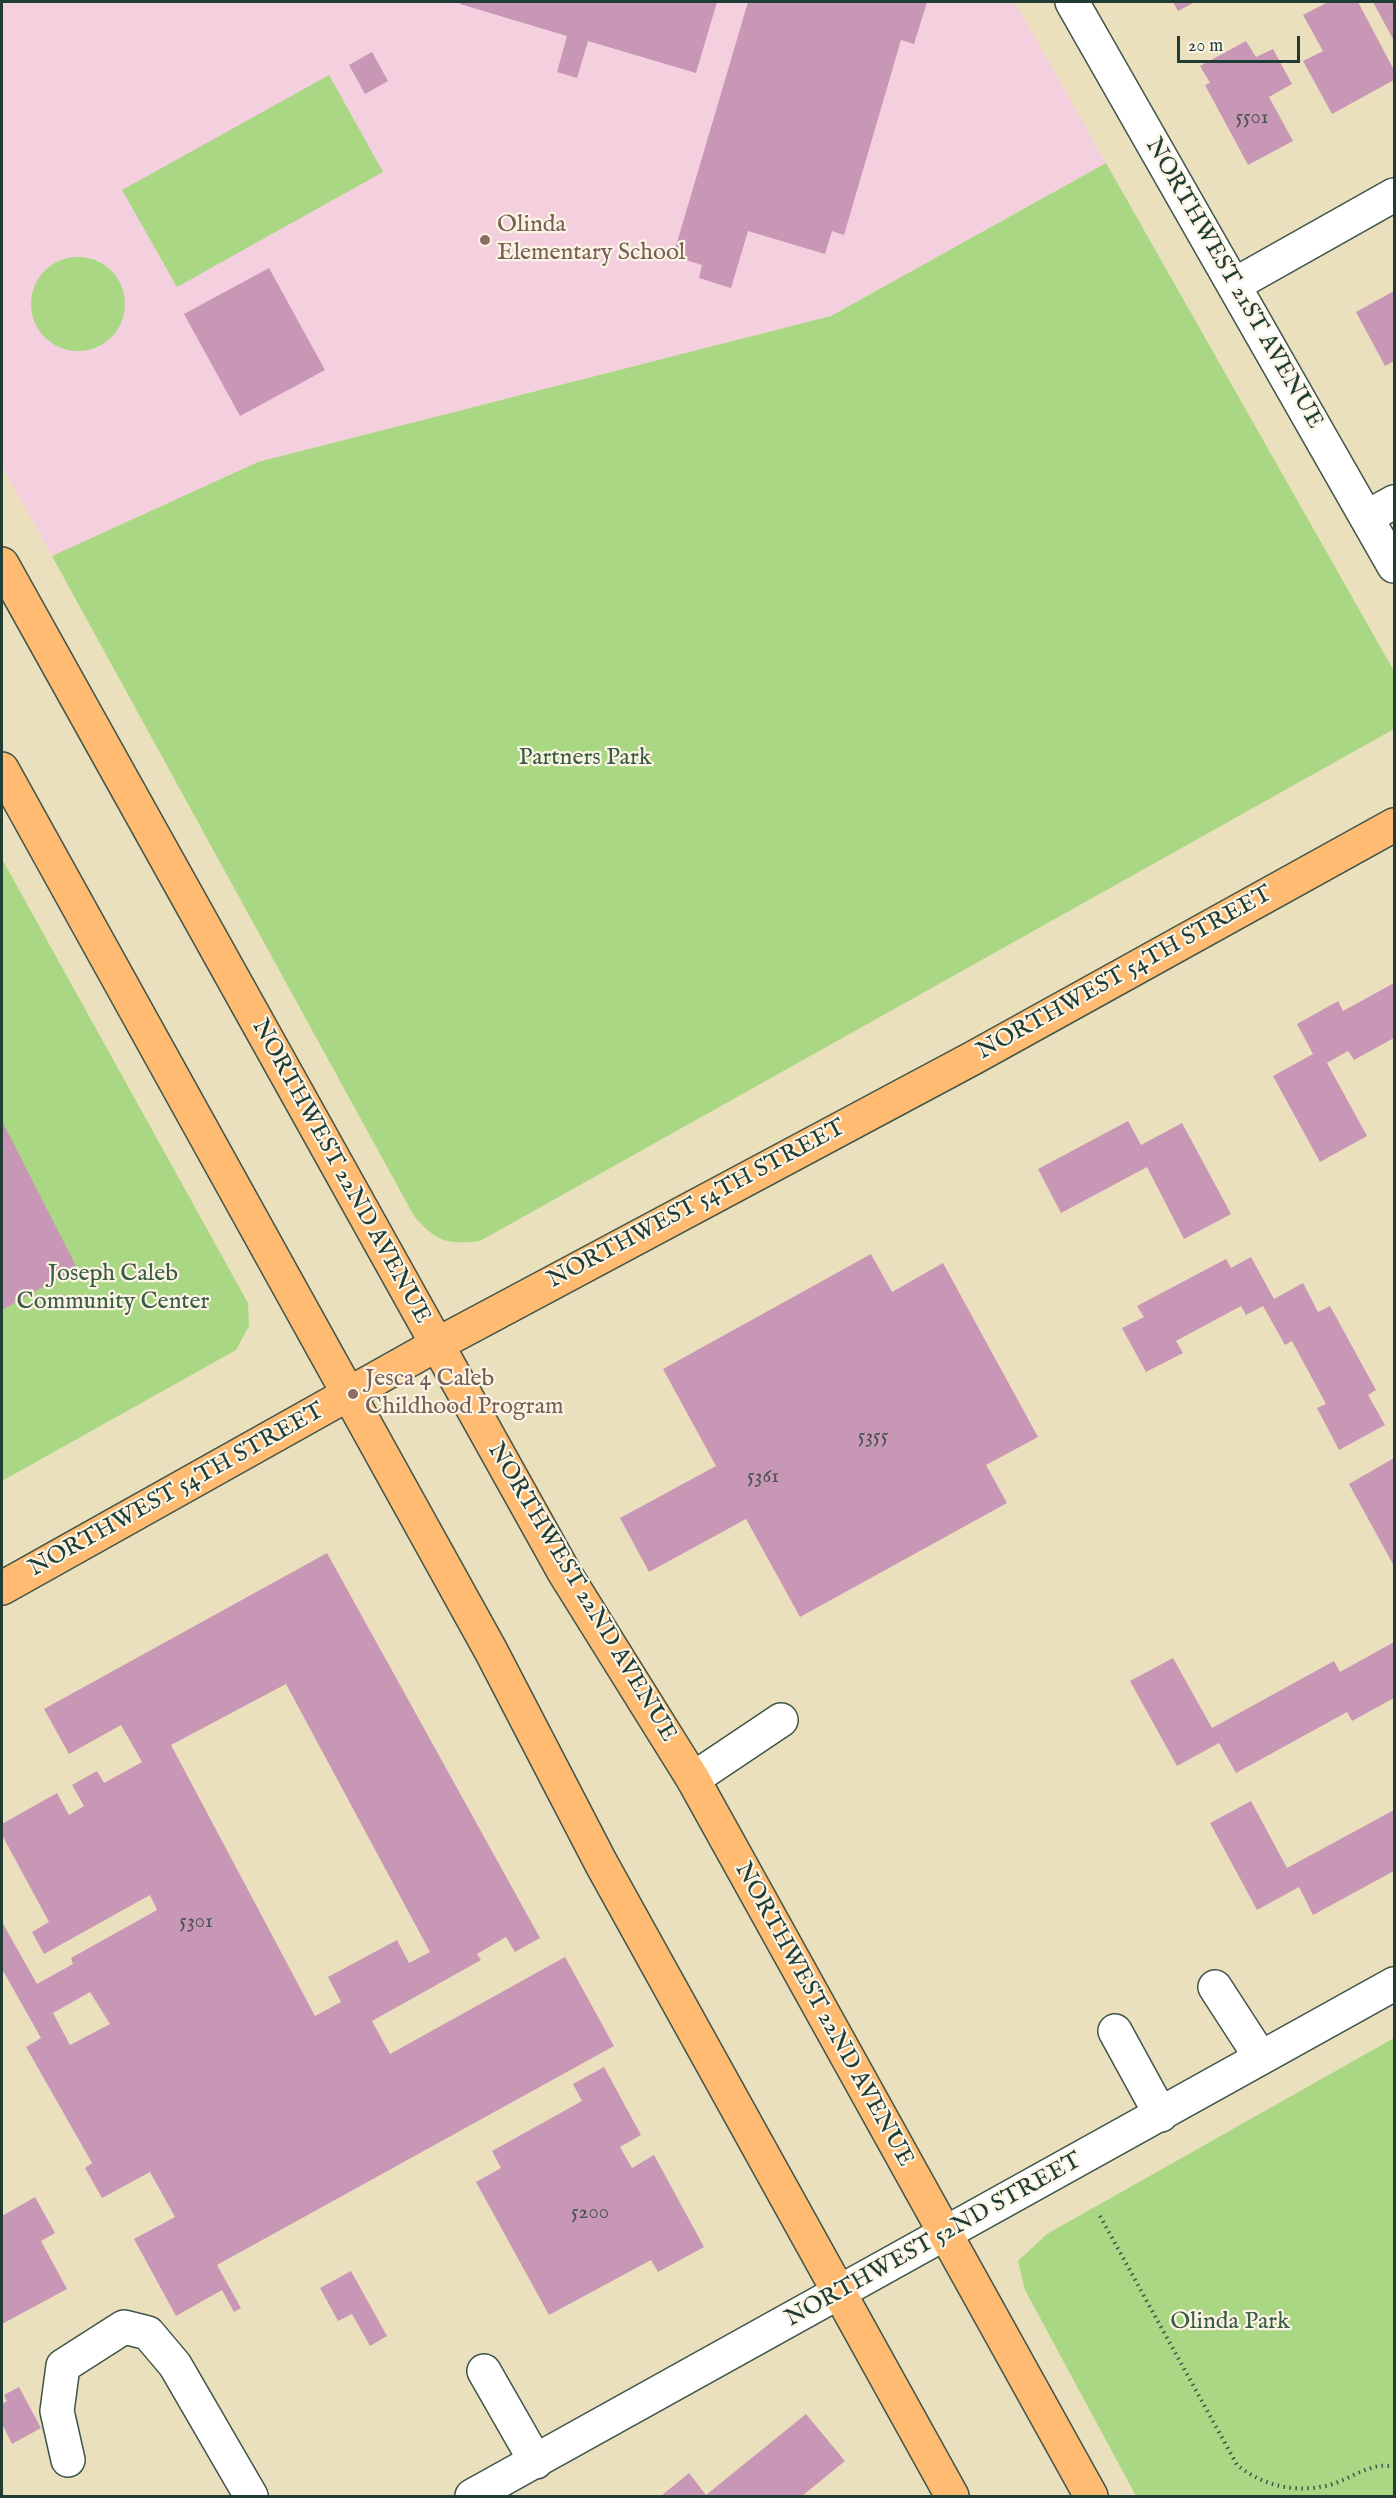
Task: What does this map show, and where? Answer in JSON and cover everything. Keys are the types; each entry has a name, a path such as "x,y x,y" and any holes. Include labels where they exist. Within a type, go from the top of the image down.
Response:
{"main road":[{"name":"NORTHWEST 22ND AVENUE","path":"2,564 436,1345 564,1572 693,1779 1091,2496"},
{"path":"2,769 491,1651 601,1863 952,2496"},
{"name":"NORTHWEST 54TH STREET","path":"2,1588 436,1345 962,1064 1395,825"}],"street":[{"name":"NORTHWEST 21ST AVENUE","path":"1072,2 1234,285 1381,509 1395,566"},
{"path":"1234,285 1395,195"},
{"path":"693,1779 782,1720"},
{"name":"NORTHWEST 52ND STREET","path":"472,2496 1395,1984"},
{"path":"1215,1987 1261,2058"},
{"path":"1115,2031 1161,2115"},
{"path":"68,2460 57,2411 63,2366 124,2327 148,2333 175,2365 251,2496"},
{"path":"484,2371 536,2462"}],"path":[{"path":"1100,2216 1237,2465 1255,2479 1279,2487 1324,2486 1384,2464 1395,2467"}],"shaded area":[{"name":"Olinda Elementary School","path":"2,2 1015,2 1106,163 831,316 258,462 52,556 2,466"}],"green space":[{"path":"329,75 383,172 177,287 122,190"},
{"name":"Partners Park","path":"1106,163 1394,671 1394,729 480,1241 458,1242 436,1236 414,1216 52,556 258,462 831,316"},
{"path":"78,257 96,260 111,271 122,286 125,304 122,322 111,337 96,348 78,351 60,348 45,337 34,322 31,304 34,286 45,271 60,260"},
{"name":"Joseph Caleb Community Center","path":"2,859 248,1303 249,1326 236,1350 2,1481"},
{"name":"Olinda Park","path":"1394,2038 1394,2496 1136,2496 1025,2290 1018,2261 1047,2234"}],"building":[{"path":"460,2 717,2 696,73 588,41 577,78 557,72 567,36 460,4"},
{"path":"748,2 927,2 914,44 901,40 844,235 832,231 825,254 748,231 731,288 699,278 702,265 673,256"},
{"path":"1173,2 1195,2 1178,11"},
{"path":"1328,2 1358,2 1394,70 1394,80 1332,114 1303,61 1323,51 1303,15"},
{"path":"1373,2 1394,2 1394,41"},
{"path":"1246,41 1256,57 1273,49 1292,84 1269,97 1293,141 1248,165 1205,85 1210,83 1200,66"},
{"path":"372,52 388,81 365,94 349,65"},
{"path":"269,268 325,370 240,416 184,314"},
{"path":"1394,291 1394,361 1385,366 1356,312"},
{"path":"1394,983 1394,1038 1354,1060 1348,1051 1327,1063 1367,1136 1320,1162 1273,1076 1313,1054 1297,1024 1338,1001 1343,1011"},
{"path":"2,1121 77,1268 2,1310"},
{"path":"1128,1121 1141,1145 1182,1123 1231,1214 1184,1239 1147,1167 1061,1213 1038,1169"},
{"path":"871,1254 892,1292 943,1263 1038,1437 986,1465 1007,1503 800,1617 746,1519 649,1572 620,1518 716,1466 663,1369"},
{"path":"1251,1257 1274,1299 1303,1283 1318,1312 1330,1306 1376,1390 1368,1395 1385,1425 1339,1450 1317,1408 1326,1404 1292,1341 1285,1345 1263,1306 1246,1315 1241,1306 1176,1341 1183,1353 1146,1372 1122,1328 1144,1317 1137,1306 1226,1259 1231,1268"},
{"path":"1394,1458 1394,1566 1349,1484"},
{"path":"327,1553 540,1938 515,1952 506,1937 477,1954 481,1960 372,2021 390,2054 565,1957 614,2046 217,2265 241,2308 234,2312 222,2290 176,2316 134,2239 175,2217 150,2172 102,2198 85,2168 92,2163 26,2047 41,2038 2,1969 2,1922 37,1984 73,1964 71,1958 157,1910 150,1895 44,1954 32,1932 49,1922 2,1835 2,1824 57,1793 69,1815 84,1806 72,1785 97,1771 104,1783 142,1762 121,1725 69,1754 44,1709","holes":["286,1684 430,1952 409,1963 397,1940 328,1977 341,2002 315,2016 171,1745","90,1992 110,2024 70,2045 53,2013"]},
{"path":"1394,1642 1394,1698 1352,1721 1347,1712 1236,1773 1219,1743 1177,1766 1130,1681 1173,1658 1212,1728 1334,1661 1340,1672"},
{"path":"1251,1801 1287,1868 1394,1810 1394,1871 1313,1915 1299,1887 1257,1910 1210,1823"},
{"path":"604,2067 641,2135 620,2147 632,2168 654,2155 704,2247 658,2272 651,2260 549,2315 476,2182 501,2168 492,2151 582,2101 573,2084"},
{"path":"35,2197 55,2233 41,2241 67,2289 2,2324 2,2216"},
{"path":"351,2271 387,2336 370,2346 352,2314 338,2321 320,2288"},
{"path":"19,2387 41,2428 12,2444 2,2424 2,2404 7,2401 4,2395"},
{"path":"806,2414 845,2461 802,2496 661,2496 689,2473 706,2495"}],"place":[{"name":"Olinda Elementary School","path":"485,240"},
{"name":"Jesca 4 Caleb Childhood Program","path":"353,1394"}]}
